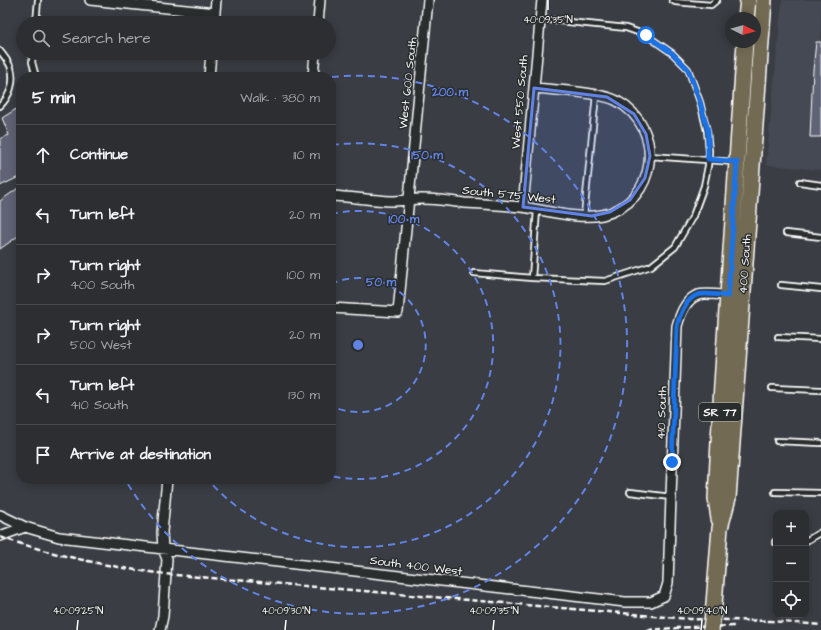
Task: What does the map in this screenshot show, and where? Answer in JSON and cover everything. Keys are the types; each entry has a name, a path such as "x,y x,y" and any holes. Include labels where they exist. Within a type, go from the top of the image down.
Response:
{"main road":[{"path":"747,12 748,0"},
{"name":"400 South","path":"736,296 764,0"},
{"name":"400 South","path":"711,630 720,528 728,498 736,296 737,162 745,48"}],"street":[{"path":"90,0 215,12"},
{"path":"215,16 216,0"},
{"path":"319,16 320,0"},
{"name":"West 600 South","path":"336,308 398,312 428,0"},
{"name":"West 550 South","path":"523,207 542,0"},
{"path":"209,72 210,60"},
{"path":"313,72 314,60"},
{"path":"534,88 596,95 616,100 634,114 642,126 647,137 650,156"},
{"name":"South 575 West","path":"336,196 391,200 422,199 523,207 584,216 607,213 622,206 633,198 645,178 650,156"},
{"name":"410 South","path":"664,596 668,583 677,326 680,315 686,303 698,295 736,296"},
{"path":"160,630 163,616 167,559 163,549 162,532 167,484"},
{"name":"South 400 West","path":"0,515 25,527 58,537 625,602 651,602 664,596"},
{"path":"0,536 25,527"}],"lane":[{"path":"37,16 38,0"},
{"path":"672,0 675,2 711,5 717,0"},
{"path":"474,273 532,278 605,281 651,266 675,247 693,216 704,186 708,159 708,131 700,102 688,69 672,53 646,35 626,28 540,19"},
{"path":"0,52 11,67 12,84 10,93 0,106"},
{"path":"32,60 35,72"},
{"path":"584,216 596,95"},
{"path":"650,156 737,162"},
{"path":"800,182 821,185"},
{"path":"532,278 537,210"},
{"path":"786,233 821,237"},
{"path":"781,285 821,289"},
{"path":"778,337 821,339"},
{"path":"772,388 821,390"},
{"path":"778,441 821,443"},
{"path":"630,492 671,497"},
{"path":"775,492 821,494"},
{"path":"809,539 821,532"}],"highlighted area":[{"path":"534,88 607,97 634,114 646,134 650,156 645,178 630,200 610,212 592,216 523,207"}],"shaded area":[{"path":"782,0 821,0 821,170 766,165"}],"building":[{"path":"816,42 821,42 821,137 810,137 813,70"},
{"path":"16,109 16,178 0,186 0,139 9,135 2,118"},
{"path":"16,190 16,238 0,249 0,201"}],"railway":[{"path":"0,537 81,560 165,574 690,619 771,621 821,625"},
{"path":"647,630 737,626"}],"route":[{"path":"646,35 672,53 688,69 700,102 708,131 708,159 737,162 728,296 698,295 686,303 680,315 677,326 672,462"}]}
